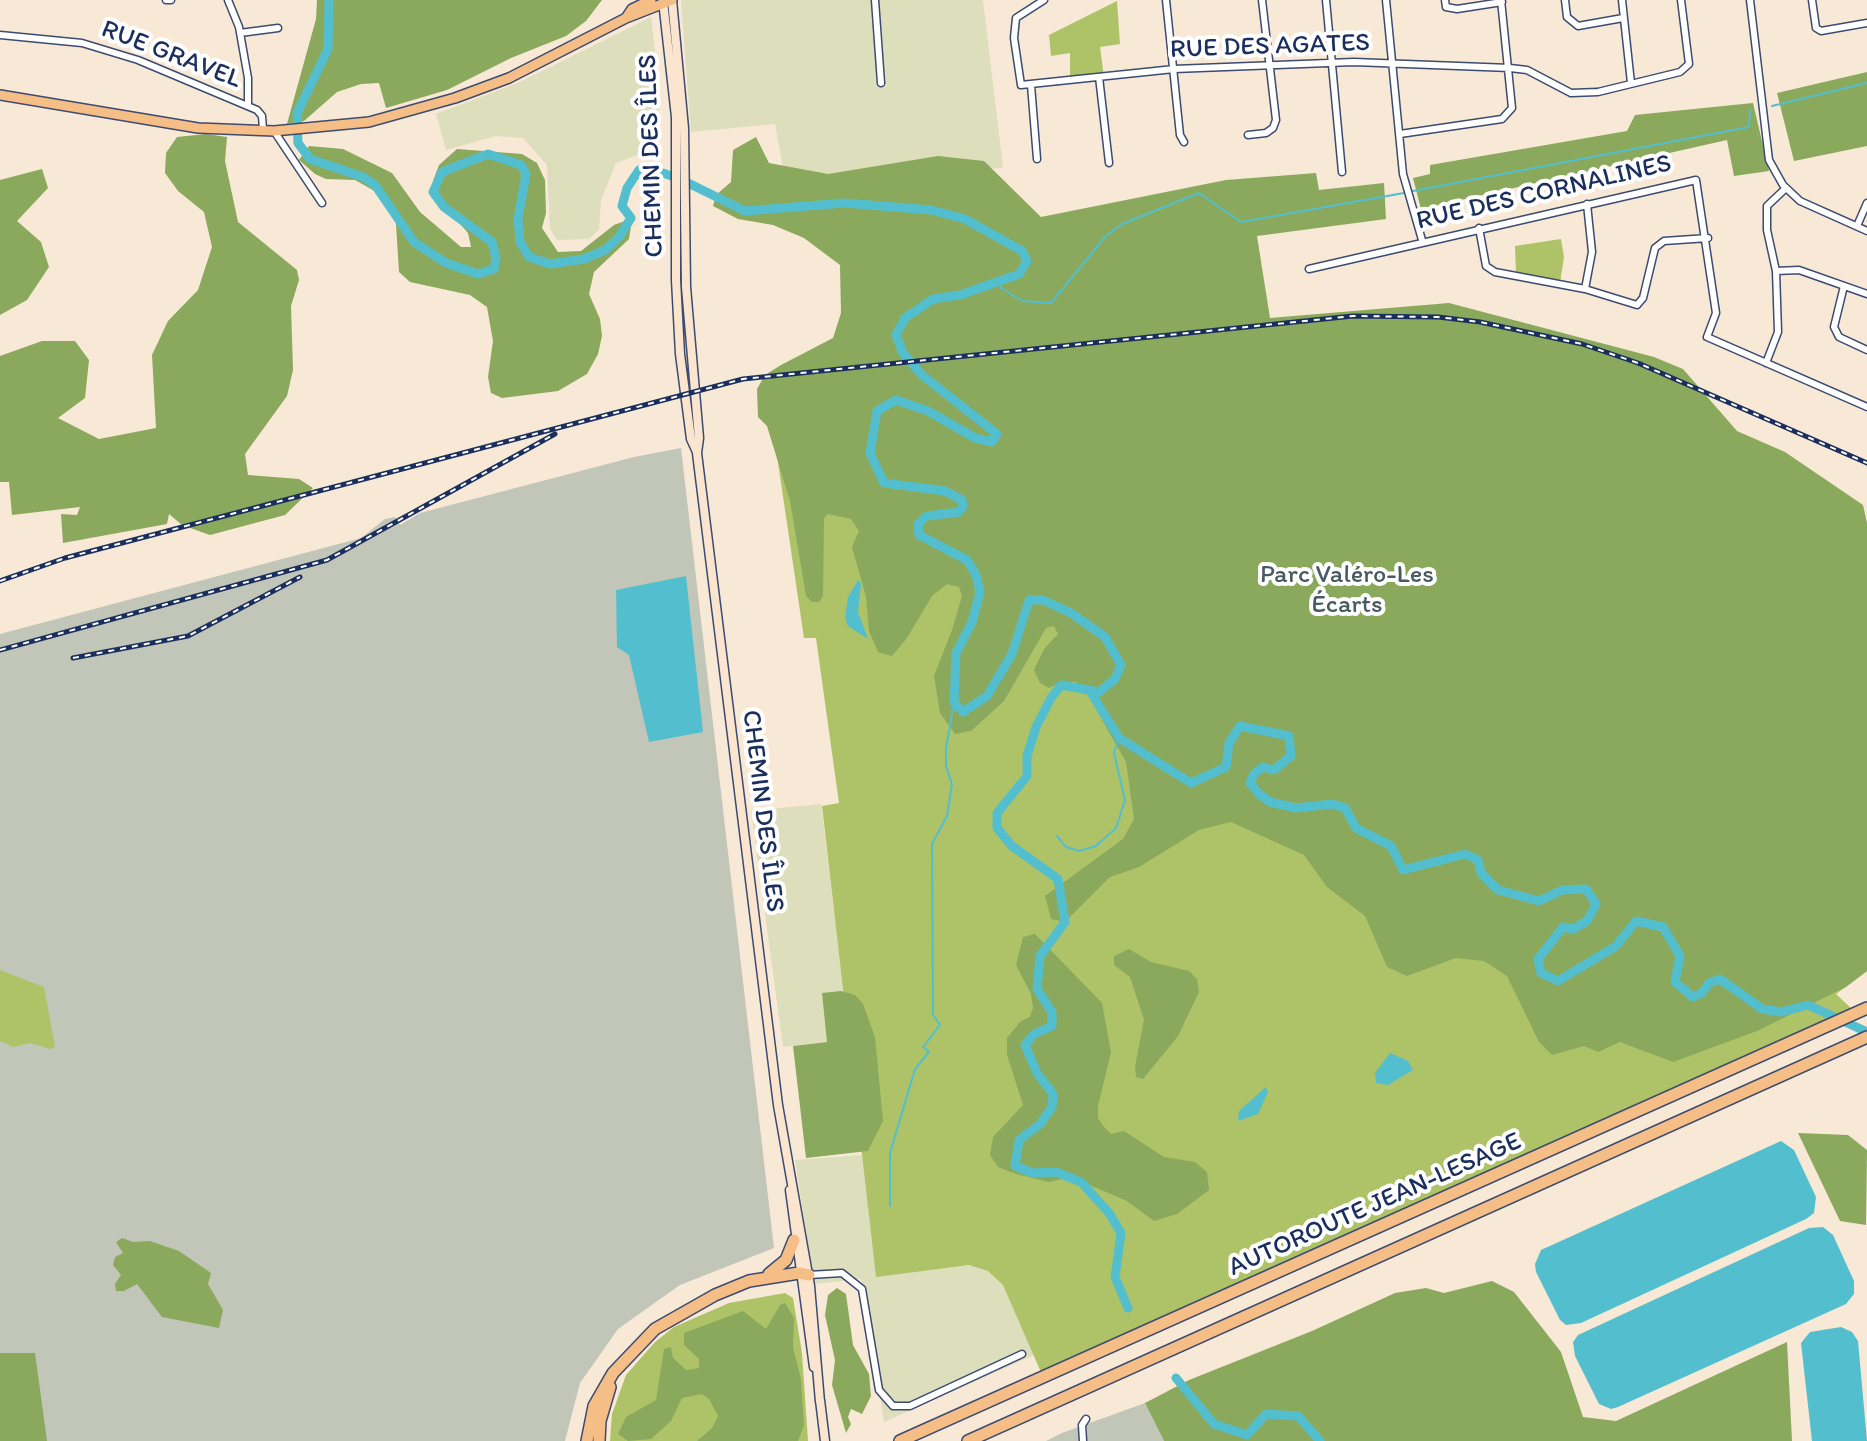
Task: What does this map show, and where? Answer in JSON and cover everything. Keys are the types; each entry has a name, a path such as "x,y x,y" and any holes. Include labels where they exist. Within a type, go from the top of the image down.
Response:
{"highway":[{"name":"AUTOROUTE JEAN-LESAGE","path":"900,1441 1867,1008"},
{"name":"AUTOROUTE JEAN-LESAGE","path":"968,1441 1867,1037"},
{"path":"587,1441 594,1406 635,1346 672,1318 766,1276 786,1260 794,1240"},
{"path":"766,1276 803,1276"},
{"path":"739,1286 803,1276"},
{"path":"599,1441 600,1421 618,1368"}],"main road":[{"path":"626,18 632,9 651,0"},
{"path":"0,95 198,128 268,131 369,122 455,98 509,78 626,18 667,1"},
{"name":"CHEMIN DES ÎLES","path":"667,1 681,166 687,324 699,438 697,453 767,1023 790,1173 794,1240 803,1276"},
{"name":"CHEMIN DES ÎLES","path":"790,1173 798,1205 803,1276 825,1441"}],"street":[{"path":"228,0 240,33 248,106"},
{"path":"875,0 881,83"},
{"path":"1037,159 1031,85 1021,85 1014,38 1016,18 1044,0"},
{"path":"1166,0 1180,135 1184,142"},
{"path":"1248,135 1266,133 1273,128 1276,120 1262,0"},
{"path":"1326,0 1342,172"},
{"path":"1386,0 1403,174 1422,240"},
{"path":"1400,134 1502,119 1512,108 1502,1 1457,9 1446,7 1445,0"},
{"path":"1565,0 1567,17 1578,26 1623,18"},
{"path":"1622,0 1631,83"},
{"name":"RUE DES AGATES","path":"1031,85 1174,69 1267,62 1333,62 1510,68 1527,70 1571,93 1598,92 1680,72 1689,64 1681,0"},
{"path":"1750,0 1769,160 1786,188 1800,201 1867,231"},
{"path":"1812,0 1816,28 1821,31 1867,23"},
{"path":"240,33 278,28"},
{"name":"RUE GRAVEL","path":"0,35 92,44 248,106 260,113 268,131 322,203"},
{"path":"1099,77 1109,163"},
{"name":"RUE DES CORNALINES","path":"1309,269 1422,240 1696,180 1708,238 1716,313 1707,337 1867,407"},
{"path":"1766,363 1778,332 1776,271 1767,230 1767,206 1786,188"},
{"path":"1857,226 1867,203"},
{"path":"1585,289 1592,252 1587,204"},
{"path":"1479,228 1486,266 1495,272 1585,289 1637,305 1643,298 1655,248 1664,241 1708,238"},
{"path":"1776,271 1799,270 1867,294"},
{"path":"1844,286 1834,327 1839,337 1867,350"},
{"path":"803,1276 842,1273 862,1289 879,1390 893,1406 910,1406 1022,1354"},
{"path":"1083,1441 1082,1425 1086,1419"}],"shaded area":[{"path":"681,0 983,0 1003,168 785,179 775,124 691,132"},
{"path":"651,17 660,95 654,149 616,163 601,200 599,229 589,239 557,240 550,229 547,165 523,138 496,136 446,150 436,114 520,82"},
{"path":"681,448 774,1248 680,1285 618,1329 580,1383 565,1441 0,1441 0,634 361,538 385,519 395,517 400,525 420,513 634,457"},
{"path":"821,804 849,1039 783,1047 751,811"},
{"path":"862,1155 876,1276 969,1265 988,1271 1003,1285 1034,1355 884,1422 861,1279 814,1284 795,1160"},
{"path":"1145,1403 1164,1441 1046,1441 1062,1433"}],"green space":[{"path":"317,0 602,0 586,21 566,36 511,58 447,90 386,108 379,83 361,84 337,92 304,121 287,124 316,19"},
{"path":"1117,1 1120,44 1100,47 1104,77 1070,80 1070,53 1051,56 1049,35"},
{"path":"1867,72 1867,146 1794,161 1777,93"},
{"path":"1753,103 1769,171 1734,176 1727,140 1421,209 1413,178 1430,174 1430,165 1627,131 1635,115"},
{"path":"206,134 227,137 225,161 238,222 297,270 299,280 291,306 293,370 287,396 245,454 248,475 299,479 313,488 285,515 210,535 182,525 169,514 167,524 63,543 61,514 77,515 80,507 12,515 9,482 0,482 0,356 42,341 75,341 89,360 85,398 58,418 99,439 156,428 152,355 168,321 198,290 212,247 204,212 178,191 165,173 166,153 177,137"},
{"name":"Parc Valéro-Les Écarts","path":"756,137 769,163 828,174 938,156 984,161 1041,217 1226,180 1316,173 1319,190 1384,183 1386,219 1257,236 1270,318 1449,303 1654,357 1683,369 1737,431 1785,452 1863,505 1867,523 1867,971 1846,987 1757,1031 1673,1062 1620,1042 1598,1052 1584,1046 1552,1055 1539,1042 1507,976 1484,961 1456,958 1407,976 1387,967 1365,916 1327,887 1304,855 1231,822 1199,830 1139,867 1110,877 1065,922 1051,919 1045,896 1123,839 1134,819 1126,762 1088,695 1076,682 1062,682 1049,688 1040,683 1034,670 1044,649 1058,634 1054,626 1046,628 1004,701 971,731 955,734 940,713 934,676 962,596 959,587 947,584 932,596 907,638 892,656 878,652 869,631 866,597 852,547 859,531 851,519 828,514 824,518 823,596 819,602 812,602 806,596 790,501 767,426 758,417 757,389 765,375 833,338 841,313 840,265 804,238 773,225 738,219 713,206 716,195 731,182 733,150"},
{"path":"309,146 343,149 392,173 420,212 461,247 471,247 468,233 440,201 433,181 439,165 457,149 522,154 537,163 545,180 546,213 542,228 558,252 581,251 614,225 625,221 631,226 629,239 594,272 589,294 600,319 602,336 598,354 587,374 558,391 502,398 491,393 488,377 493,341 487,307 470,295 410,282 399,272 396,224 387,198 355,180 326,179 315,174 299,160"},
{"path":"42,169 48,188 17,221 41,242 49,267 27,300 0,315 0,180"},
{"path":"1561,239 1564,257 1560,283 1516,274 1515,246"},
{"path":"765,375 1867,971 1836,994 1856,1013 1043,1377 1003,1285 988,1271 969,1265 876,1277 822,806 839,803 816,638 804,638"},
{"path":"1035,934 1102,1003 1111,1052 1098,1106 1098,1118 1104,1127 1111,1134 1124,1131 1164,1157 1195,1162 1207,1172 1209,1190 1177,1214 1154,1221 1127,1201 1071,1177 1049,1182 1016,1174 998,1167 990,1155 993,1137 1023,1105 1007,1055 1007,1038 1021,1021 1030,1017 1033,1008 1031,994 1016,965 1023,937"},
{"path":"1129,949 1151,962 1189,971 1197,979 1199,992 1178,1036 1143,1079 1136,1077 1135,1066 1144,1020 1130,977 1114,965 1114,956"},
{"path":"0,970 44,987 55,1047 50,1049 30,1043 13,1047 0,1041"},
{"path":"841,991 855,995 863,1004 875,1037 883,1121 868,1151 806,1158 793,1046 827,1042 822,993"},
{"path":"1798,1133 1848,1135 1867,1150 1866,1225 1840,1221"},
{"path":"122,1238 133,1242 150,1241 179,1251 211,1273 208,1284 223,1310 219,1328 162,1317 137,1284 124,1291 116,1291 115,1284 121,1275 113,1265 115,1257 123,1253 116,1242"},
{"path":"1492,1281 1514,1292 1561,1352 1583,1417 1616,1421 1787,1342 1792,1441 1164,1441 1145,1403 1189,1380 1312,1331 1395,1293 1426,1288 1444,1293"},
{"path":"837,1288 846,1294 853,1345 869,1374 871,1396 862,1414 851,1409 848,1417 851,1424 846,1433 832,1385 835,1360 825,1315 828,1295"},
{"path":"785,1293 793,1298 802,1353 808,1441 610,1441 612,1414 626,1375 655,1342 674,1327 729,1303"},
{"path":"785,1303 794,1318 793,1348 801,1379 804,1425 798,1441 697,1441 712,1428 718,1416 709,1399 702,1394 682,1398 671,1421 651,1439 628,1441 618,1434 626,1417 656,1400 664,1349 671,1347 673,1358 686,1370 699,1368 699,1359 684,1345 684,1333 743,1311 766,1329 780,1305"},
{"path":"0,1353 35,1353 47,1441 0,1441"}],"water":[{"path":"686,576 703,732 649,742 629,655 617,647 616,590"},
{"path":"858,580 861,583 858,612 868,639 848,626 845,618 848,597"},
{"path":"1390,1053 1408,1061 1413,1070 1388,1085 1376,1083 1375,1073"},
{"path":"1266,1087 1268,1092 1258,1114 1238,1121 1239,1111"},
{"path":"1781,1141 1794,1150 1816,1197 1814,1213 1581,1323 1566,1325 1560,1320 1536,1272 1535,1264 1541,1250"},
{"path":"1823,1227 1833,1235 1854,1281 1854,1294 1846,1304 1618,1407 1611,1409 1599,1404 1575,1356 1573,1342 1578,1335 1809,1228"},
{"path":"1841,1327 1852,1332 1858,1341 1867,1441 1812,1441 1801,1343 1810,1332"}],"waterway":[{"path":"329,0 328,49 297,113 298,143 310,159 363,177 375,185 414,242 446,263 478,274 494,269 496,258 492,242 444,207 433,192 442,172 488,154 521,165 526,174 518,218 520,242 529,257 550,264 584,259 605,250 619,237 631,218 622,206 627,188 639,170 646,167 680,179 745,211 845,203 931,210 965,219 1022,251 1027,261 1019,274 960,295 933,299 905,318 896,335 903,353 922,375 997,434 992,442 975,438 928,411 896,400 877,411 870,453 884,483 945,491 962,500 963,506 959,512 927,516 918,524 919,535 967,560 976,575 980,592 972,622 956,653 954,702 963,712 987,696 1012,654 1029,600 1043,600 1071,613 1105,637 1121,665 1115,679 1099,692 1061,685 1051,698 1036,727 1027,756 1027,776 997,813 997,828 1012,846 1058,879 1065,922 1040,956 1037,989 1052,1012 1052,1026 1034,1034 1025,1045 1037,1073 1053,1094 1052,1107 1040,1124 1019,1140 1015,1166 1033,1173 1056,1172 1081,1182 1109,1213 1121,1233 1115,1277 1128,1308"},
{"path":"1772,106 1867,83"},
{"path":"1413,191 1749,127 1750,110"},
{"path":"1000,282 1001,288 1022,301 1051,303 1105,237 1122,224 1199,193 1241,222 1404,193"},
{"path":"1090,691 1119,738 1191,783 1226,767 1229,743 1240,726 1289,736 1291,756 1274,770 1263,767 1254,774 1250,783 1259,794 1270,802 1296,808 1332,804 1345,808 1356,828 1391,846 1403,870 1465,854 1478,860 1481,873 1498,890 1539,901 1562,890 1586,889 1596,904 1587,921 1573,929 1563,927 1538,959 1541,973 1558,981 1616,946 1636,921 1663,927 1680,956 1675,982 1693,997 1702,993 1709,983 1720,979 1762,1009 1781,1012 1808,1005 1867,1032"},
{"path":"890,1206 890,1153 915,1069 929,1052 923,1047 940,1025 933,1015 932,844 947,816 952,784 946,766 946,748 954,702"},
{"path":"1057,836 1066,847 1079,851 1096,846 1116,828 1125,800 1114,753 1119,738"},
{"path":"1176,1378 1214,1424 1247,1435 1266,1414 1298,1416 1320,1441"}],"railway":[{"path":"0,581 65,558 743,379 1353,316 1438,317 1480,322 1582,344 1638,363 1867,463"},
{"path":"0,650 327,560 555,434"},
{"path":"73,658 188,636 300,577"}]}
